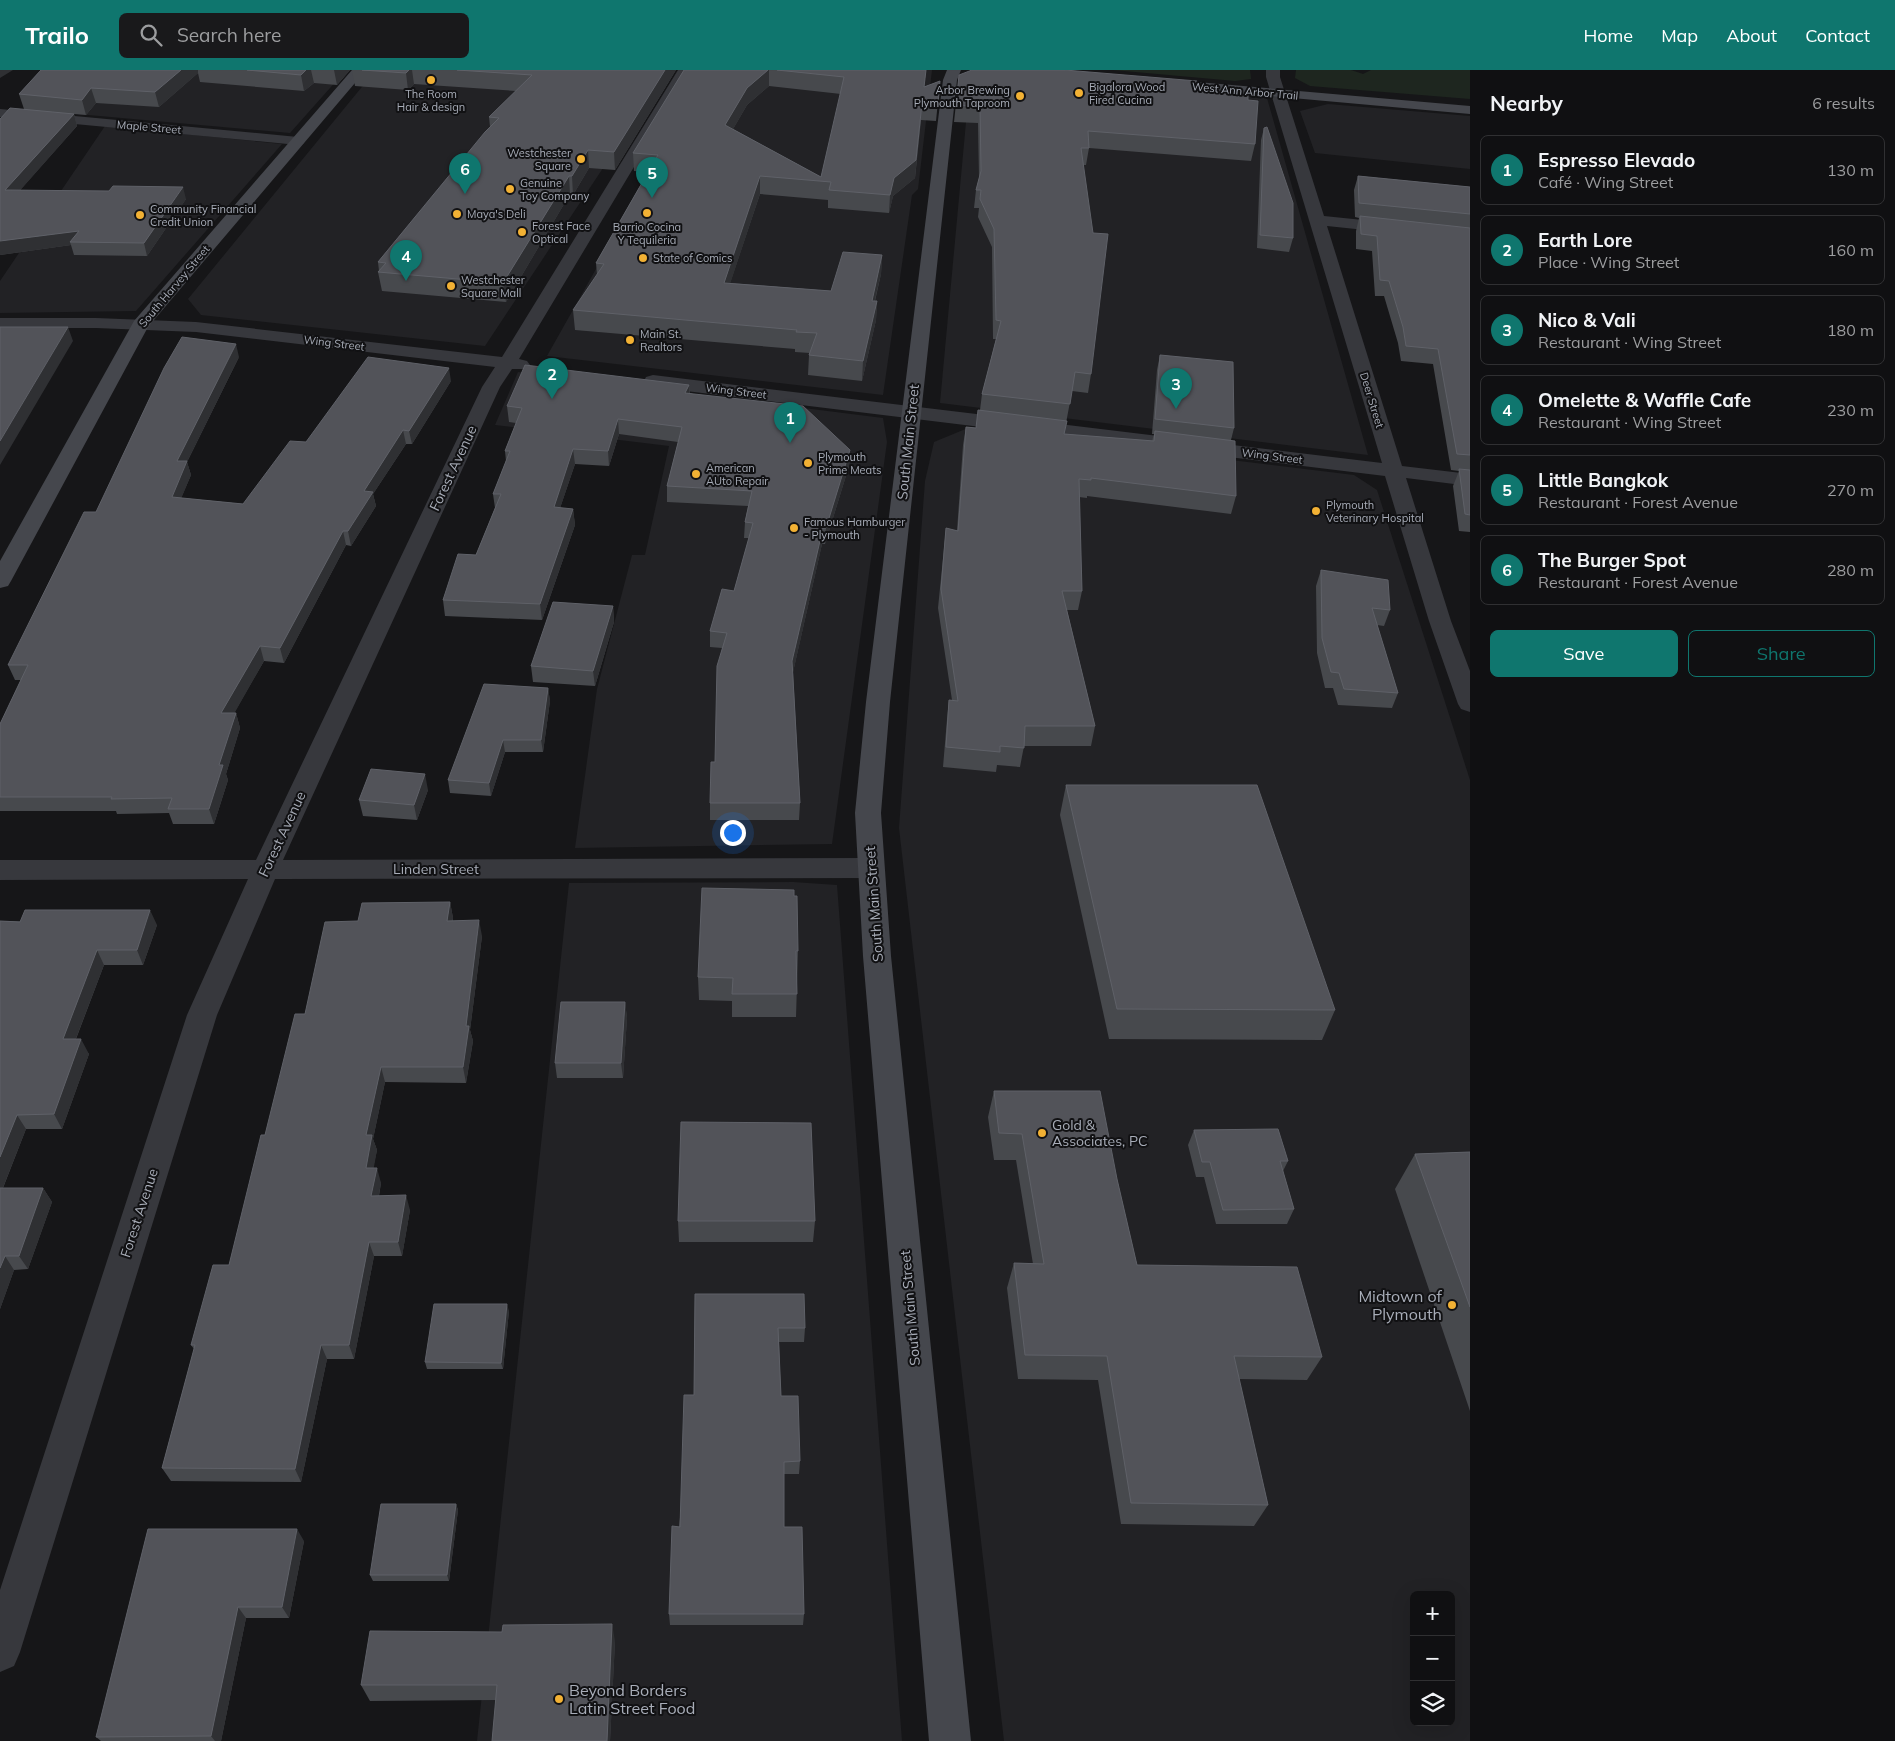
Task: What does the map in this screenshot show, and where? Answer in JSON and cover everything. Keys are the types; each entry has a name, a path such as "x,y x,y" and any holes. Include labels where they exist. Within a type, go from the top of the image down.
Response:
{"main road":[{"name":"South Harvey Street","path":"0,581 140,325 359,70"},
{"name":"South Main Street","path":"950,1741 885,1045 868,813 874,734 911,413 950,80 954,70"},
{"name":"West Ann Arbor Trail","path":"1150,82 1470,110"}],"street":[{"name":"Forest Avenue","path":"0,1652 202,1015 265,870 491,387 507,364 685,70"},
{"name":"Deer Street","path":"1272,70 1440,621 1470,704"},
{"name":"Maple Street","path":"0,113 298,141"},
{"path":"1317,220 1470,236"},
{"name":"Wing Street","path":"0,323 196,327 541,368"},
{"name":"Wing Street","path":"634,379 1470,480"},
{"name":"Linden Street","path":"0,870 871,868"}],"shaded area":[{"path":"113,70 346,70 290,133 55,112"},
{"path":"378,70 668,70 485,346 201,315 188,299 361,88"},
{"path":"708,70 932,70 918,189 912,195 883,395 547,356"},
{"path":"1113,70 1250,70 1251,79 1235,81"},
{"path":"1296,70 1351,70 1363,74 1371,70 1470,70 1470,99 1310,86 1295,78"},
{"path":"997,74 1267,98 1368,455 940,403 970,79"},
{"path":"1328,104 1470,116 1470,169 1315,153 1300,111"},
{"path":"105,126 282,144 136,311 0,313 0,281"},
{"path":"518,372 883,418 887,442 832,844 575,848 597,689 632,555 645,555 669,446 495,425"},
{"path":"968,428 1354,475 1377,490 1470,780 1470,1741 1004,1741 899,828 925,481 934,442"},
{"path":"793,882 837,885 902,1741 477,1741 569,883"}],"building":[{"path":"41,70 181,70 155,92 91,88 82,100 19,94"},
{"path":"247,70 306,70 301,75"},
{"path":"362,70 409,70 406,73"},
{"path":"457,70 665,70 614,152 588,150 572,176 569,176 503,283 378,272 386,263 378,262 485,132 499,118 489,117 532,75"},
{"path":"684,70 768,70 747,88 725,125 821,177 844,77 777,70 926,70 924,87 940,81 938,104 922,103 916,160 894,178 890,195 829,190 831,182 760,176 724,283 831,291 843,252 882,255 872,301 877,301 863,361 809,355 817,333 573,310 604,264 596,263 658,155 633,153"},
{"path":"972,70 1065,70 1197,81 1200,90 1248,94 1248,100 1258,101 1255,144 1088,131 1089,148 1081,148 1093,233 1108,234 1091,374 1075,372 1070,404 982,394 1001,321 996,320 994,229 980,199 981,190 976,190 981,171 980,107 956,105 959,75"},
{"path":"10,108 74,114 5,190 109,191 113,186 183,187 144,243 70,242 79,231 0,241 0,119"},
{"path":"1267,127 1293,203 1293,238 1260,235 1264,128"},
{"path":"1358,176 1470,187 1470,214 1359,203"},
{"path":"1360,216 1470,228 1470,455 1457,454 1438,349 1406,346 1403,327 1389,281 1380,280 1377,236 1361,234"},
{"path":"0,327 68,327 0,441"},
{"path":"182,337 236,344 177,461 187,461 172,497 243,504 290,441 306,442 368,357 449,368 409,431 403,430 364,491 373,492 348,531 343,531 280,648 260,646 221,713 236,713 219,765 223,765 209,809 168,809 172,798 0,797 0,724 28,665 8,665 84,512 96,512 164,368"},
{"path":"1160,355 1233,362 1234,428 1155,419"},
{"path":"525,365 689,385 685,393 803,406 850,450 826,528 823,528 792,661 800,803 710,803 711,762 715,762 717,666 727,633 710,631 722,589 734,591 753,523 745,522 752,491 667,486 682,427 618,419 608,451 573,449 554,507 573,509 540,604 443,600 458,554 476,555 501,494 493,494 510,451 505,451 522,408 507,406"},
{"path":"978,410 1067,421 1064,434 1154,441 1155,431 1235,441 1236,496 1091,478 1091,480 1079,479 1082,591 1062,591 1095,726 1025,726 1024,748 1000,746 1000,752 946,747 949,700 958,701 941,589 946,528 958,531 966,427 976,428"},
{"path":"1459,469 1470,470 1470,515 1465,514"},
{"path":"1321,570 1388,580 1390,610 1372,608 1398,693 1344,689 1339,673 1331,672 1322,638"},
{"path":"553,602 613,606 593,671 531,666"},
{"path":"484,684 548,688 541,740 503,740 489,783 448,780"},
{"path":"371,769 425,774 414,805 359,800"},
{"path":"1066,785 1257,785 1335,1010 1117,1009"},
{"path":"702,888 794,890 794,896 797,896 797,994 732,994 733,978 698,977"},
{"path":"450,902 447,921 479,920 466,1026 469,1026 463,1067 381,1067 366,1135 372,1135 366,1168 377,1168 371,1196 406,1195 398,1242 369,1242 349,1345 321,1345 295,1469 162,1468 195,1345 191,1345 213,1265 229,1265 261,1135 265,1135 295,1014 305,1014 325,922 358,921 362,903"},
{"path":"25,910 150,910 137,950 97,950 63,1039 81,1039 54,1114 17,1115 0,1157 0,921 20,922"},
{"path":"561,1002 625,1002 621,1063 555,1063"},
{"path":"994,1091 1100,1091 1117,1179 1137,1265 1297,1267 1322,1357 1234,1356 1268,1505 1131,1503 1107,1356 1025,1355 1014,1263 1044,1264 1022,1134 999,1133"},
{"path":"681,1122 811,1123 815,1221 678,1221"},
{"path":"1278,1129 1288,1161 1280,1161 1294,1209 1223,1210 1210,1162 1202,1162 1194,1130"},
{"path":"1470,1152 1470,1307 1415,1154"},
{"path":"0,1188 43,1188 19,1256 5,1256 0,1268"},
{"path":"695,1294 804,1294 805,1328 778,1328 781,1396 798,1396 800,1461 784,1462 784,1527 802,1527 804,1614 669,1614 672,1526 680,1527 684,1395 694,1395"},
{"path":"434,1304 507,1304 501,1363 425,1362"},
{"path":"381,1504 456,1504 447,1575 370,1575"},
{"path":"148,1529 297,1529 282,1607 238,1607 211,1736 96,1737"},
{"path":"612,1624 607,1741 492,1741 497,1685 361,1685 370,1631 502,1632 503,1625"}],"place":[{"name":"The Room Hair & design","path":"431,80"},
{"name":"Bigalora Wood Fired Cucina","path":"1079,93"},
{"name":"Arbor Brewing Plymouth Taproom","path":"1020,96"},
{"name":"Westchester Square","path":"581,159"},
{"name":"Genuine Toy Company","path":"510,189"},
{"name":"The Burger Spot","path":"465,194"},
{"name":"Little Bangkok","path":"652,198"},
{"name":"Barrio Cocina Y Tequileria","path":"647,213"},
{"name":"Maya's Deli","path":"457,214"},
{"name":"Community Financial Credit Union","path":"140,215"},
{"name":"Forest Face Optical","path":"522,232"},
{"name":"State of Comics","path":"643,258"},
{"name":"Omelette & Waffle Cafe","path":"406,281"},
{"name":"Westchester Square Mall","path":"451,286"},
{"name":"Main St. Realtors","path":"630,340"},
{"name":"Earth Lore","path":"552,399"},
{"name":"Nico & Vali","path":"1176,409"},
{"name":"Espresso Elevado","path":"790,443"},
{"name":"Plymouth Prime Meats","path":"808,463"},
{"name":"American AUto Repair","path":"696,474"},
{"name":"Plymouth Veterinary Hospital","path":"1316,511"},
{"name":"Famous Hamburger - Plymouth","path":"794,528"},
{"name":"Gold & Associates, PC","path":"1042,1133"},
{"name":"Midtown of Plymouth","path":"1452,1305"},
{"name":"Beyond Borders Latin Street Food","path":"559,1699"}]}
